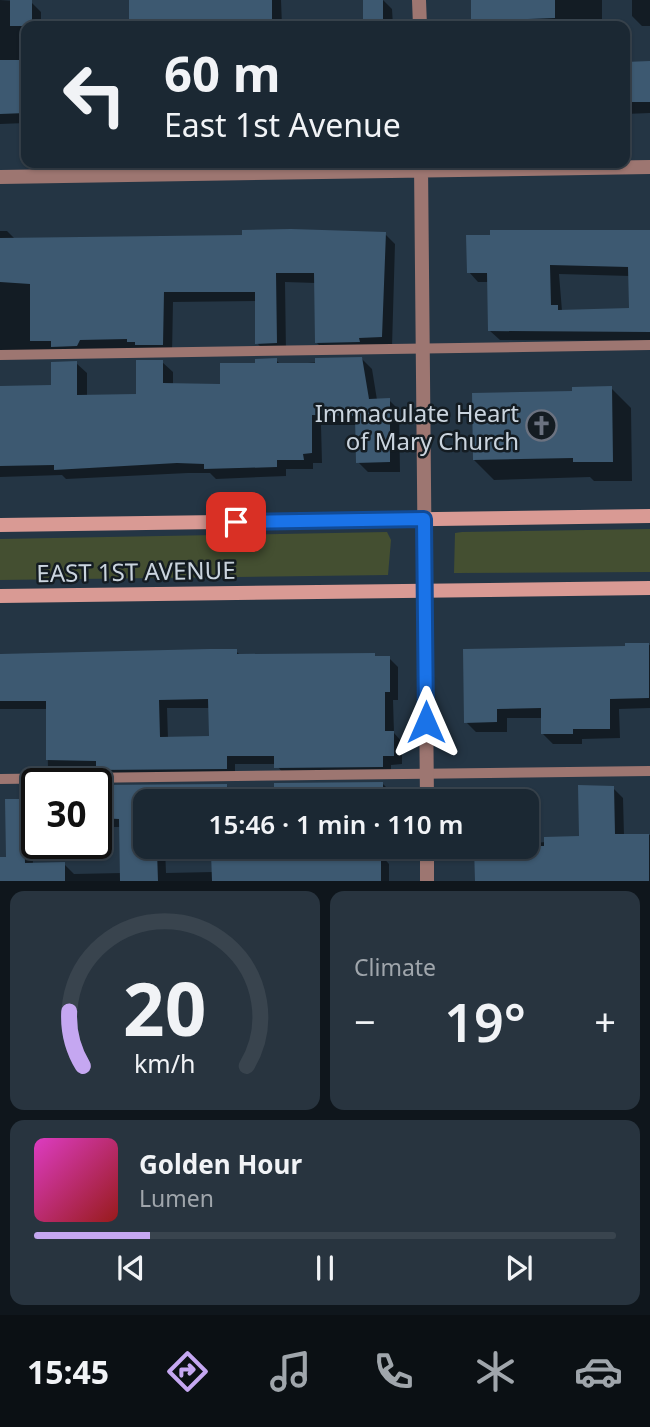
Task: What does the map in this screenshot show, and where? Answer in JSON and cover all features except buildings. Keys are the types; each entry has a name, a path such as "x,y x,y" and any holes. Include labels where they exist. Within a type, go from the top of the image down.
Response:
{"main road":[{"name":"EAST 1ST AVENUE","path":"0,525 650,516"},
{"name":"EAST 1ST AVENUE","path":"0,596 650,588"}],"street":[{"path":"419,0 420,21"},
{"path":"630,167 650,167"},
{"path":"0,177 379,168"},
{"path":"421,168 426,789"},
{"path":"427,859 427,881"}],"lane":[{"path":"0,355 650,345"},
{"path":"0,779 650,771"}],"green space":[{"path":"650,529 650,572 454,573 455,533"},
{"path":"387,532 391,540 388,575 0,580 0,539"}],"place":[{"name":"Immaculate Heart of Mary Church","path":"542,426"}],"route":[{"path":"236,522 424,519 426,722"}]}
